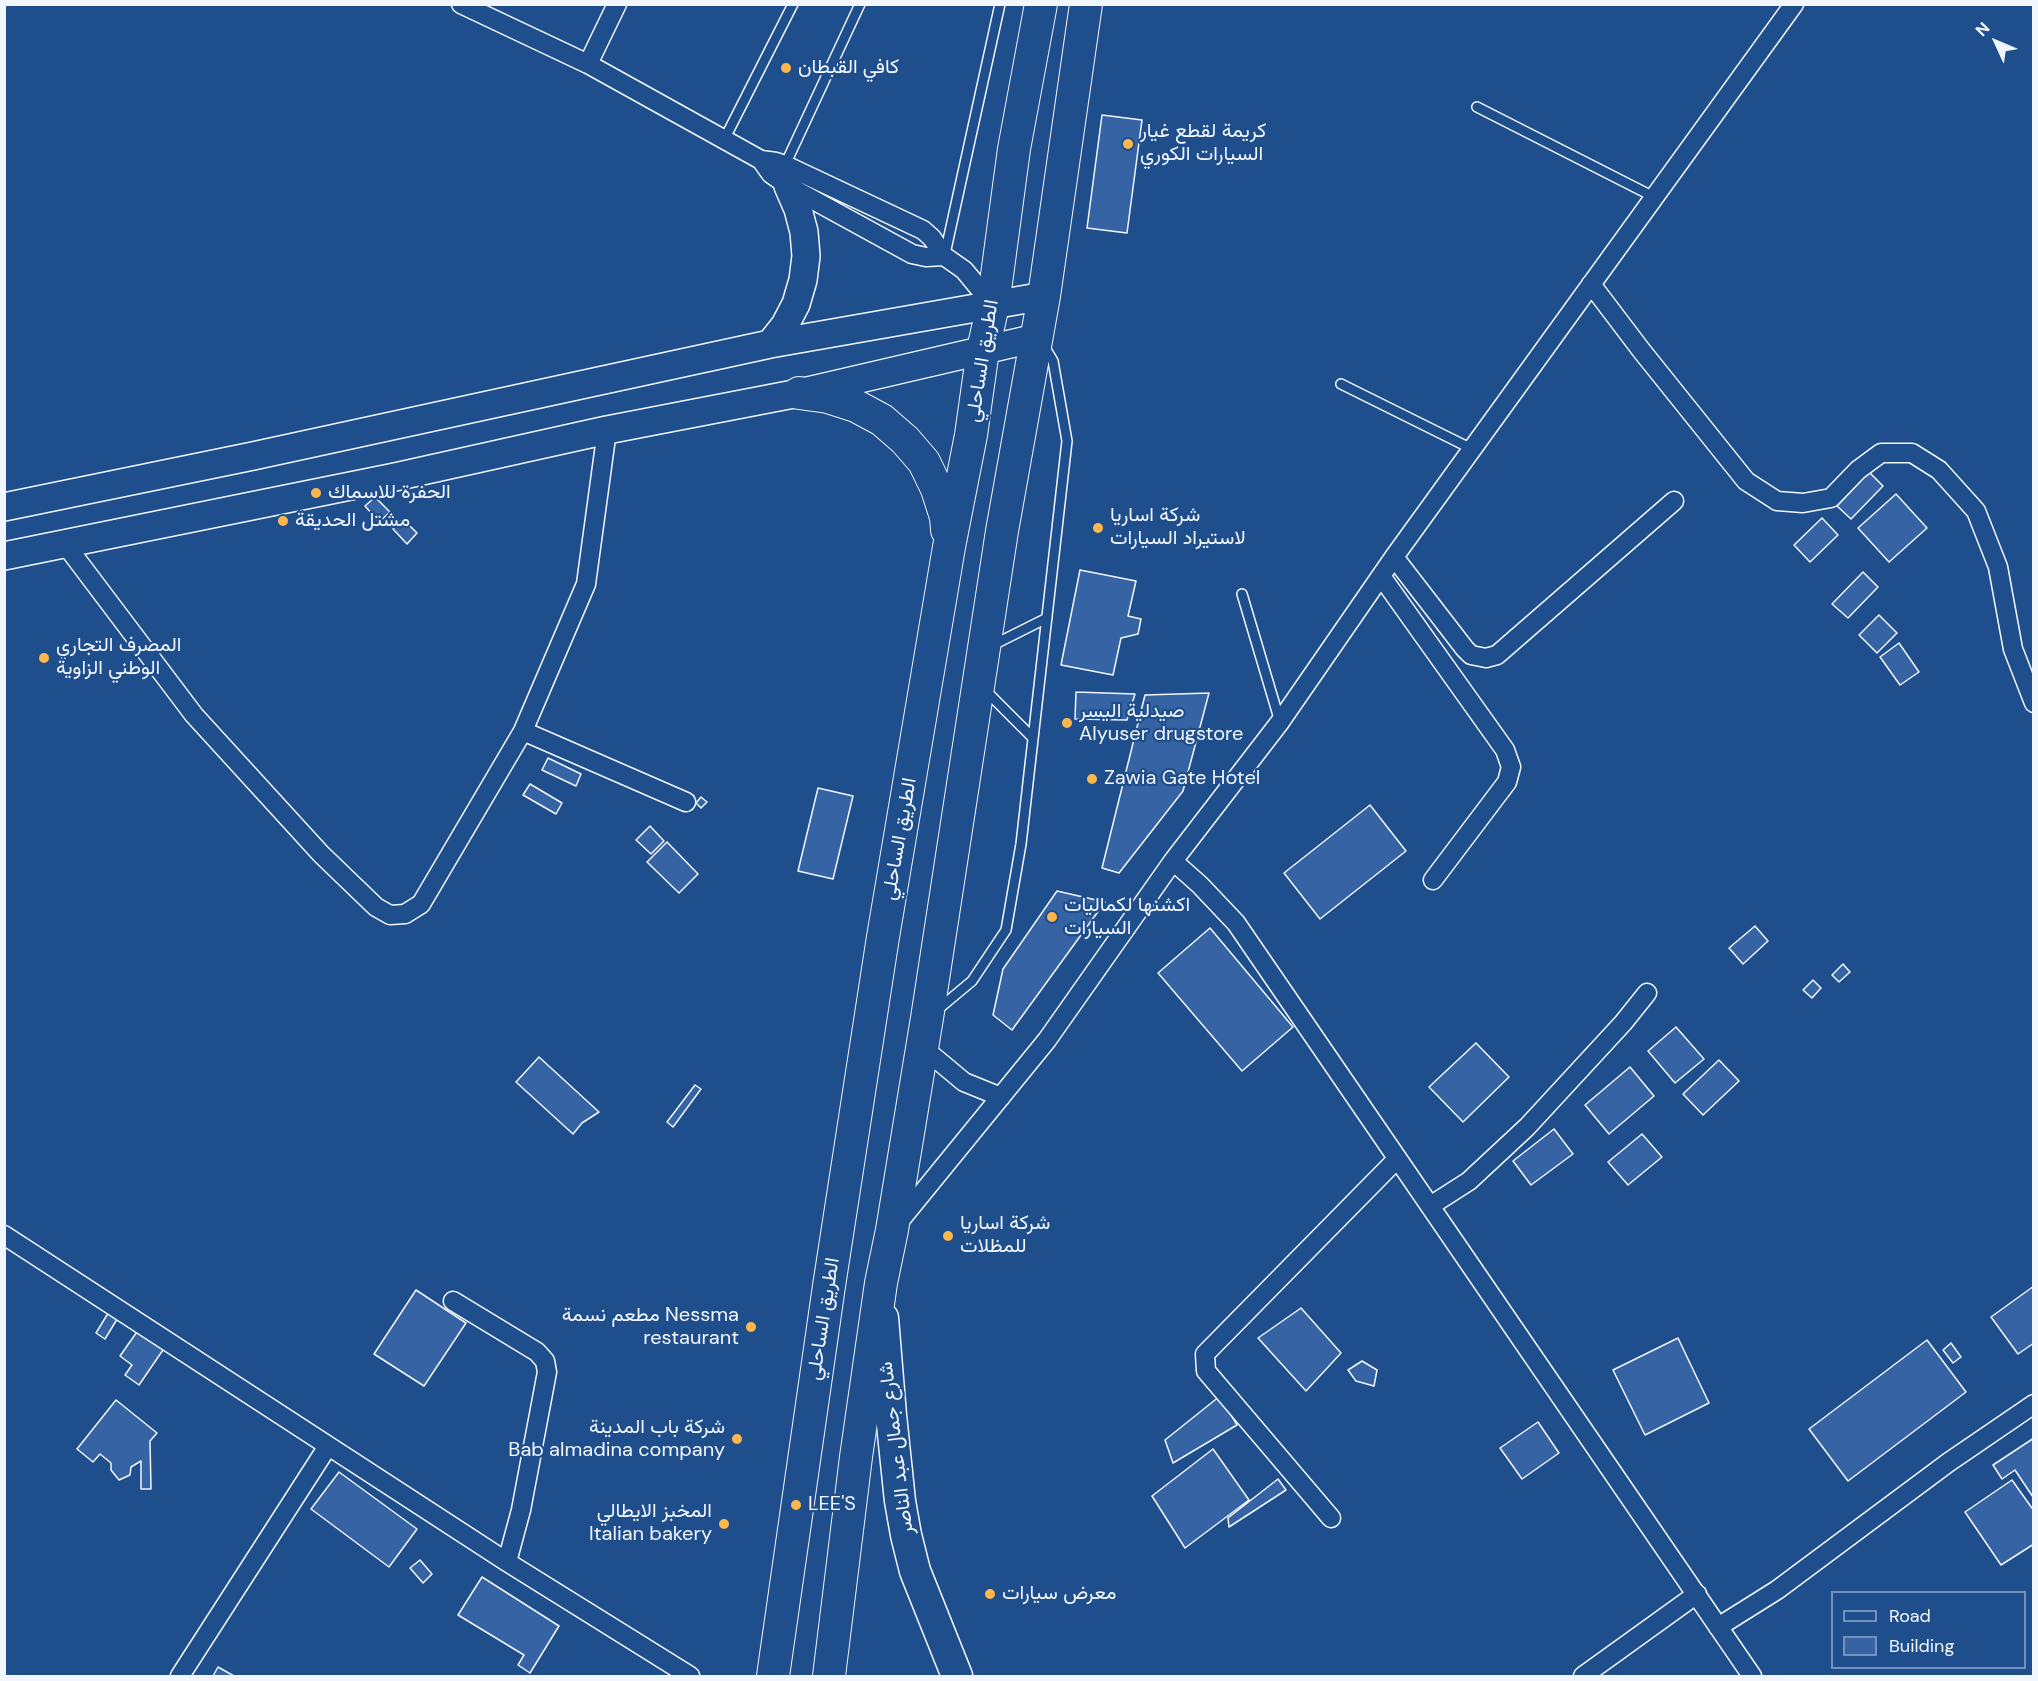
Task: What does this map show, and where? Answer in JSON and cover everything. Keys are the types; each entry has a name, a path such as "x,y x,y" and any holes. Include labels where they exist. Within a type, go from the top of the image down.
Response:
{"highway":[{"name":"الطريق الساحلي","path":"773,1677 829,1286 883,937 949,547 971,435 983,350 993,305 1014,148 1041,4"},
{"path":"829,1677 880,1282 892,1230 980,684 983,650 1044,296 1086,4"},
{"path":"799,393 828,396 856,406 882,420 905,440 924,462 937,489 946,517 949,547"}],"main road":[{"path":"770,344 785,325 796,304 803,280 806,256 804,232 787,175"},
{"path":"4,507 253,456 770,344 1044,296"},
{"path":"4,556 394,477 607,430 799,393 1036,338"},
{"name":"شارع جمال عبد الناصر","path":"880,1282 891,1415 900,1501 906,1534 915,1571 957,1677"}],"street":[{"path":"461,4 588,64 761,160 771,174 787,175 923,230 932,238 944,256 963,270 993,305"},
{"path":"588,64 617,4"},
{"path":"892,1230 1047,1040 1173,861 1280,722 1394,557 1794,4"},
{"path":"787,175 912,254 926,257 944,256"},
{"path":"1591,284 1746,481 1778,501 1803,503 1831,498 1858,470 1881,453 1912,453 1940,470 1976,511 1998,567 2013,649 2034,703"},
{"path":"65,544 194,715 321,854 376,907 390,915 405,914 421,904 523,731 586,584 607,430"},
{"path":"1394,557 1465,649 1471,655 1486,658 1497,655 1674,501"},
{"path":"1381,576 1505,750 1511,767 1507,782 1433,880"},
{"path":"523,731 686,802"},
{"path":"1173,861 1200,885 1236,923 1752,1677"},
{"path":"1430,1206 1469,1181 1527,1127 1623,1023 1647,993"},
{"path":"924,1032 964,1082 1001,1097"},
{"path":"1331,1518 1206,1371 1205,1354 1397,1159"},
{"path":"4,1236 507,1562 690,1677"},
{"path":"453,1300 537,1352 545,1361 547,1372 523,1499 507,1562"},
{"path":"1718,1627 1777,1590 1949,1462 2034,1404"},
{"path":"180,1677 328,1446"},
{"path":"1582,1677 1697,1594"}],"lane":[{"path":"724,140 793,4"},
{"path":"787,175 860,4"},
{"path":"944,256 1000,4"},
{"path":"1477,107 1654,197"},
{"path":"924,1032 972,981 1006,930 1021,844 1068,441 1053,362 1047,349 1036,338"},
{"path":"1341,384 1472,449"},
{"path":"1242,594 1280,722"},
{"path":"983,650 1047,618"},
{"path":"980,684 1033,738"}],"building":[{"path":"1102,115 1142,120 1127,233 1087,228"},
{"path":"1869,472 1883,486 1851,519 1837,506"},
{"path":"1896,494 1927,528 1889,562 1858,528"},
{"path":"375,497 390,512 379,522 365,506"},
{"path":"1822,518 1838,535 1810,562 1794,545"},
{"path":"403,519 417,533 407,544 393,529"},
{"path":"1080,570 1136,581 1128,616 1141,619 1138,634 1121,638 1113,675 1061,665"},
{"path":"1863,572 1878,587 1848,618 1832,604"},
{"path":"1879,615 1897,633 1877,653 1859,635"},
{"path":"1899,643 1919,672 1900,685 1880,657"},
{"path":"1076,692 1135,694 1127,720 1075,719"},
{"path":"1209,693 1183,791 1119,873 1102,868 1145,695"},
{"path":"548,758 581,774 576,786 542,770"},
{"path":"530,784 562,803 556,814 523,795"},
{"path":"818,788 853,796 833,879 798,871"},
{"path":"701,797 707,802 701,808 696,803"},
{"path":"1370,805 1406,851 1320,919 1284,873"},
{"path":"650,826 664,841 651,854 636,840"},
{"path":"667,842 698,874 679,893 647,862"},
{"path":"1057,891 1105,902 1012,1030 993,1015 1003,969"},
{"path":"1755,926 1768,941 1743,964 1729,948"},
{"path":"1210,928 1293,1027 1242,1071 1158,973"},
{"path":"1843,964 1850,972 1839,982 1832,975"},
{"path":"1813,980 1821,988 1812,998 1803,990"},
{"path":"1676,1027 1704,1059 1675,1083 1648,1051"},
{"path":"1476,1043 1509,1077 1463,1122 1429,1087"},
{"path":"539,1057 599,1112 582,1123 573,1134 516,1082"},
{"path":"1719,1060 1739,1081 1703,1115 1683,1094"},
{"path":"1630,1067 1654,1096 1609,1134 1585,1105"},
{"path":"695,1085 701,1089 673,1127 667,1122"},
{"path":"1554,1129 1573,1154 1531,1185 1513,1161"},
{"path":"1642,1134 1662,1157 1628,1185 1608,1162"},
{"path":"2034,1286 2034,1343 2018,1354 1991,1317"},
{"path":"416,1290 466,1323 424,1386 374,1354"},
{"path":"1301,1308 1341,1353 1306,1391 1258,1338"},
{"path":"110,1310 119,1316 105,1339 96,1333"},
{"path":"139,1329 165,1347 139,1385 125,1375 132,1365 120,1356"},
{"path":"1678,1338 1709,1403 1645,1435 1613,1370"},
{"path":"1927,1340 1966,1392 1848,1481 1809,1429"},
{"path":"1951,1343 1961,1357 1953,1363 1943,1350"},
{"path":"1362,1361 1377,1370 1374,1386 1356,1381 1348,1370"},
{"path":"1220,1396 1237,1425 1173,1463 1165,1440"},
{"path":"116,1400 157,1433 150,1441 151,1489 141,1489 141,1461 131,1467 130,1475 119,1480 111,1470 111,1463 100,1454 93,1462 77,1449"},
{"path":"1538,1422 1559,1453 1522,1479 1500,1448"},
{"path":"2034,1438 2033,1497 2015,1470 2002,1479 1993,1465"},
{"path":"1213,1449 1249,1500 1185,1548 1152,1496"},
{"path":"339,1472 417,1529 389,1567 311,1509"},
{"path":"1278,1479 1286,1490 1229,1527 1228,1518"},
{"path":"2012,1480 2034,1511 2034,1544 2001,1565 1965,1512"},
{"path":"420,1560 432,1574 423,1583 410,1568"},
{"path":"482,1577 559,1626 530,1673 518,1665 524,1655 458,1615"},
{"path":"218,1667 234,1676 213,1676"}],"place":[{"name":"كافي القبطان","path":"786,68"},
{"name":"كريمة لقطع غيار السيارات الكوري","path":"1128,144"},
{"name":"الحفرة للاسماك","path":"316,493"},
{"name":"مشتل الحديقة","path":"283,521"},
{"name":"شركة اساريا لاستيراد السيارات","path":"1098,528"},
{"name":"المصرف التجاري الوطني الزاوية","path":"44,658"},
{"name":"صيدلية اليسر Alyuser drugstore","path":"1067,723"},
{"name":"Zawia Gate Hotel","path":"1092,779"},
{"name":"اكشنها لكماليات السيارات","path":"1052,917"},
{"name":"شركة اساريا للمظلات","path":"948,1236"},
{"name":"مطعم نسمة Nessma restaurant","path":"751,1327"},
{"name":"شركة باب المدينة Bab almadina company","path":"737,1439"},
{"name":"LEE'S","path":"796,1505"},
{"name":"المخبز الايطالي Italian bakery","path":"724,1524"},
{"name":"معرض سيارات","path":"990,1594"}]}
